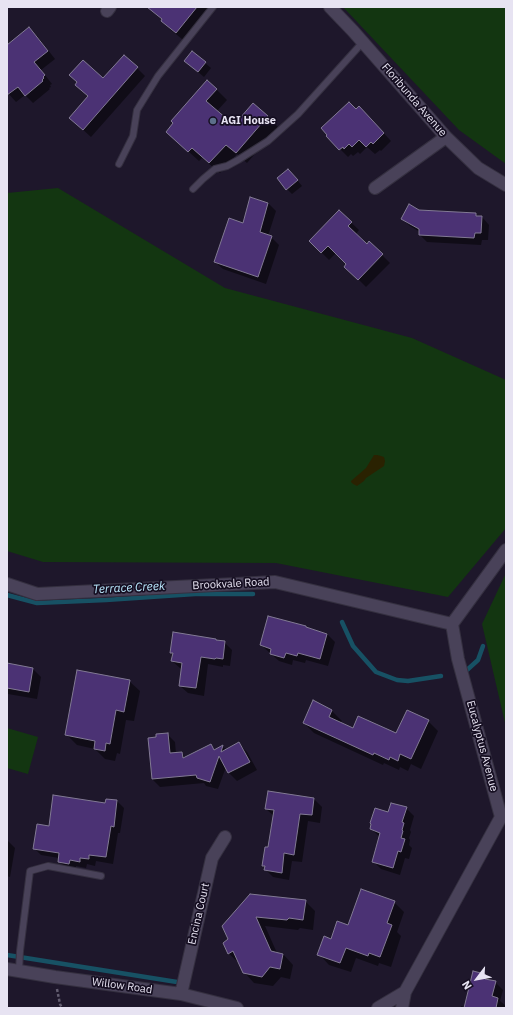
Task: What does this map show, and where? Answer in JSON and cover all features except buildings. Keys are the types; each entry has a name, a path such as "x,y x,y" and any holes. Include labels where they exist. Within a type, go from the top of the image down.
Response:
{"street":[{"name":"Floribunda Avenue","path":"330,7 363,42 446,137 478,168 506,185"},
{"path":"375,188 446,137"},
{"path":"452,624 506,550"},
{"name":"Brookvale Road","path":"7,584 37,594 275,582 452,624"},
{"name":"Eucalyptus Avenue","path":"402,1008 405,992 501,817 458,659 452,624"},
{"name":"Encina Court","path":"181,994 212,858 225,837"},
{"name":"Willow Road","path":"15,969 55,977 181,994 237,1008"},
{"path":"378,1008 405,992"}],"lane":[{"path":"119,164 133,136 137,110 158,76 213,7"},
{"path":"194,189 203,179 215,170 238,160 268,141 298,114 363,42"},
{"path":"15,969 20,951 30,871 48,866 101,876"}],"path":[{"path":"55,977 62,1008"}],"green space":[{"path":"343,7 506,7 506,164 459,130"},
{"path":"58,188 225,288 412,338 506,380 506,528 448,597 276,563 43,562 7,551 7,193"},
{"path":"506,573 506,727 482,624"},
{"path":"7,728 38,737 28,774 7,768"}],"sand":[{"path":"374,455 384,457 384,466 357,486 353,484 351,481 366,468"}],"waterway":[{"name":"Terrace Creek","path":"7,595 37,603 195,594 253,594"},
{"name":"Terrace Creek","path":"342,622 353,646 376,672 397,680 408,681 441,676"},
{"name":"Terrace Creek","path":"467,670 478,660 483,646"},
{"path":"7,955 177,982"}],"place":[{"name":"AGI House","path":"213,121"}]}
